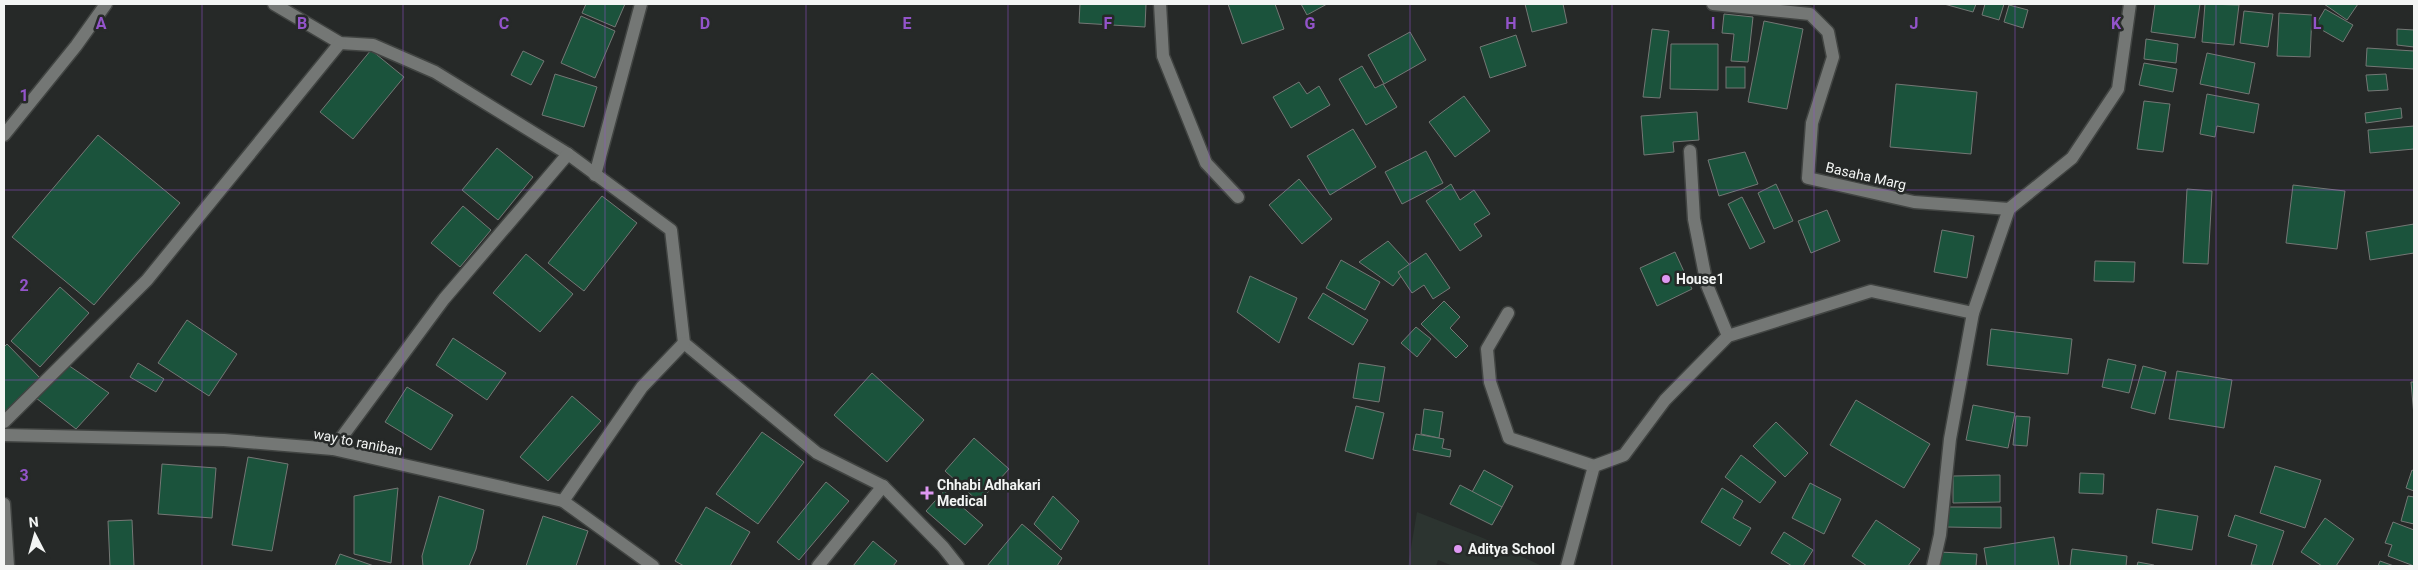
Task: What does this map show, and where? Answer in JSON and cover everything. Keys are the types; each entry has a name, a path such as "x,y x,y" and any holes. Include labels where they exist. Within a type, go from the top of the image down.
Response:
{"street":[{"path":"4,135 76,46 106,4"},
{"path":"274,4 340,43 373,45 435,72 568,154 671,230 684,343 817,453 883,486 943,547 958,566"},
{"path":"595,175 641,4"},
{"path":"1160,4 1163,56 1166,65 1206,163 1238,196"},
{"name":"Basaha Marg","path":"1713,4 1810,14 1828,32 1833,56 1812,123 1808,178 1914,202 2009,209"},
{"path":"1933,566 1940,535 1950,439 1973,313 2009,209 2072,158 2118,89 2130,4"},
{"path":"4,422 147,280 340,43"},
{"path":"1690,151 1694,219 1707,284 1728,336"},
{"path":"333,449 444,299 568,154"},
{"path":"1508,313 1487,349 1490,382 1509,438 1594,466 1624,455 1665,400 1728,336 1872,292 1973,313"},
{"path":"564,501 642,387 684,343"},
{"name":"way to raniban","path":"4,435 224,440 333,449 564,501 653,566"},
{"path":"1568,566 1594,466"},
{"path":"818,566 883,486"},
{"path":"4,504 8,566"}],"shaded area":[{"name":"Aditya School","path":"1417,512 1483,538 1542,566 1453,566 1438,560 1436,566 1408,566"}],"building":[{"path":"586,4 625,4 615,27 582,13"},
{"path":"1080,4 1146,4 1145,27 1079,23"},
{"path":"1228,4 1275,4 1284,29 1242,44"},
{"path":"1301,4 1327,4 1307,15"},
{"path":"1525,4 1563,4 1567,23 1532,32"},
{"path":"1944,4 1976,4 1973,12"},
{"path":"1985,4 2004,4 1999,20 1982,15"},
{"path":"2155,4 2200,4 2195,38 2151,32"},
{"path":"2205,4 2239,5 2234,45 2202,42"},
{"path":"2324,4 2358,4 2347,20"},
{"path":"2009,5 2028,10 2023,28 2004,22"},
{"path":"2325,9 2353,25 2343,42 2315,26"},
{"path":"2244,11 2273,14 2268,47 2240,43"},
{"path":"2279,13 2312,15 2310,57 2277,56"},
{"path":"1724,14 1753,17 1748,62 1731,61 1734,34 1722,33"},
{"path":"581,16 615,31 595,78 561,63"},
{"path":"1764,21 1803,29 1787,109 1748,102"},
{"path":"1652,29 1669,31 1660,98 1643,97"},
{"path":"2397,29 2414,30 2414,47 2397,45"},
{"path":"1410,32 1426,60 1384,84 1368,55"},
{"path":"1516,35 1526,66 1490,78 1480,47"},
{"path":"2146,39 2178,44 2176,63 2144,59"},
{"path":"1671,44 1718,44 1718,90 1670,89"},
{"path":"2367,48 2414,51 2414,69 2366,66"},
{"path":"371,50 404,77 353,139 320,112"},
{"path":"523,51 544,61 531,85 511,75"},
{"path":"2207,53 2255,63 2249,94 2200,84"},
{"path":"2144,63 2177,69 2173,92 2139,85"},
{"path":"1362,66 1375,88 1383,84 1397,107 1366,125 1339,79"},
{"path":"1726,67 1745,67 1745,88 1726,88"},
{"path":"555,74 597,87 584,127 542,115"},
{"path":"2386,74 2388,90 2368,91 2366,75"},
{"path":"1299,82 1307,94 1319,86 1330,105 1291,128 1273,97"},
{"path":"1896,84 1977,92 1971,154 1890,147"},
{"path":"2207,94 2259,104 2254,133 2217,126 2215,137 2200,134"},
{"path":"1464,96 1490,131 1455,157 1429,122"},
{"path":"2144,101 2170,104 2163,152 2137,149"},
{"path":"2401,108 2402,118 2366,123 2365,113"},
{"path":"1697,112 1699,140 1673,142 1674,152 1644,155 1641,116"},
{"path":"2414,126 2414,149 2370,153 2368,130"},
{"path":"1353,129 1376,167 1330,195 1307,156"},
{"path":"98,135 180,203 94,305 12,237"},
{"path":"497,148 533,177 498,220 462,190"},
{"path":"1426,151 1443,183 1402,204 1385,172"},
{"path":"1745,152 1758,184 1719,196 1708,160"},
{"path":"1299,179 1332,219 1302,244 1269,205"},
{"path":"1451,184 1460,200 1474,190 1490,214 1474,224 1482,236 1460,251 1426,201"},
{"path":"1776,184 1793,221 1774,229 1758,193"},
{"path":"2293,185 2345,191 2337,249 2286,243"},
{"path":"2187,189 2212,191 2208,264 2183,263"},
{"path":"602,196 637,223 584,291 548,263"},
{"path":"1742,197 1765,242 1750,249 1728,204"},
{"path":"463,206 491,230 460,267 431,243"},
{"path":"1827,210 1840,241 1811,253 1798,221"},
{"path":"2414,224 2414,253 2370,260 2366,232"},
{"path":"1942,230 1974,236 1967,278 1934,272"},
{"path":"1388,241 1410,265 1393,286 1359,262"},
{"name":"House1","path":"1675,252 1692,289 1657,306 1640,268"},
{"path":"1426,253 1450,288 1433,299 1424,285 1412,293 1398,272"},
{"path":"526,254 573,294 540,332 493,293"},
{"path":"1341,260 1380,282 1365,310 1326,288"},
{"path":"2095,261 2135,262 2134,282 2094,281"},
{"path":"1250,276 1297,298 1279,343 1237,312"},
{"path":"60,287 89,313 40,367 11,341"},
{"path":"1323,293 1368,320 1353,345 1308,318"},
{"path":"1444,301 1460,317 1450,328 1468,346 1456,358 1421,324"},
{"path":"187,320 237,354 209,396 158,363"},
{"path":"1416,327 1431,339 1417,357 1401,343"},
{"path":"1991,329 2072,339 2068,374 1987,365"},
{"path":"453,338 506,373 487,400 436,365"},
{"path":"7,344 41,379 4,416 4,347"},
{"path":"2108,359 2136,365 2129,393 2102,387"},
{"path":"138,363 164,379 156,392 130,377"},
{"path":"1359,363 1385,367 1379,402 1353,398"},
{"path":"68,365 109,393 76,429 36,398"},
{"path":"2143,366 2166,372 2155,414 2131,408"},
{"path":"2177,371 2232,380 2224,428 2169,419"},
{"path":"872,373 924,420 887,462 834,415"},
{"path":"2411,382 2414,382 2414,416"},
{"path":"407,387 453,415 431,450 385,422"},
{"path":"572,396 601,421 548,481 520,457"},
{"path":"1856,400 1930,444 1904,488 1830,445"},
{"path":"1973,405 2015,413 2008,448 1966,440"},
{"path":"1356,406 1384,413 1373,459 1345,451"},
{"path":"1424,409 1443,412 1439,438 1421,434"},
{"path":"2016,416 2030,417 2027,446 2013,445"},
{"path":"1776,422 1808,453 1785,477 1753,446"},
{"path":"762,432 804,462 758,524 716,494"},
{"path":"1416,434 1444,439 1442,448 1451,450 1450,457 1413,450"},
{"path":"974,438 1009,469 979,502 945,471"},
{"path":"1741,455 1776,482 1760,503 1725,477"},
{"path":"248,457 288,464 272,551 232,545"},
{"path":"162,464 216,468 212,518 158,514"},
{"path":"2275,466 2321,480 2305,528 2260,513"},
{"path":"1484,470 1513,486 1502,507 1472,492"},
{"path":"2412,470 2414,471 2414,491 2406,488"},
{"path":"2080,473 2104,474 2103,494 2079,493"},
{"path":"2000,475 2000,502 1953,503 1953,476"},
{"path":"826,482 849,501 799,560 777,542"},
{"path":"1810,483 1841,499 1824,534 1792,518"},
{"path":"1460,485 1502,507 1492,525 1450,504"},
{"path":"398,488 391,563 354,554 354,496"},
{"path":"1722,488 1743,501 1733,518 1751,528 1740,546 1701,522"},
{"path":"944,491 983,525 965,545 926,511"},
{"path":"439,496 484,510 476,549 469,566 423,566 422,556"},
{"path":"1053,496 1079,521 1061,550 1034,524"},
{"path":"2408,496 2414,497 2414,524 2401,521"},
{"path":"706,507 750,532 730,566 684,566 675,561"},
{"path":"1947,507 2001,507 2001,528 1946,527"},
{"path":"2157,509 2198,516 2192,550 2152,543"},
{"path":"2235,515 2284,531 2272,566 2251,565 2257,545 2228,536"},
{"path":"543,516 588,531 576,566 526,566"},
{"path":"2325,518 2354,539 2336,566 2322,566 2301,552"},
{"path":"132,520 134,566 110,566 108,521"},
{"path":"1876,520 1920,549 1908,566 1867,566 1852,556"},
{"path":"2393,522 2414,530 2414,566 2388,556 2392,545 2385,543"},
{"path":"1022,524 1062,558 1057,566 987,566"},
{"path":"1784,532 1813,550 1803,566 1792,566 1771,553"},
{"path":"2054,537 2059,566 1987,566 1984,548"},
{"path":"873,541 897,561 893,566 853,566"},
{"path":"2072,549 2127,556 2126,566 2070,566"},
{"path":"1940,552 1977,554 1976,566 1939,566"},
{"path":"340,554 374,566 335,566"},
{"path":"2380,561 2394,566 2378,566"},
{"path":"2138,562 2154,565 2154,566 2137,566"}],"place":[{"name":"House1","path":"1666,279"},
{"name":"Chhabi Adhakari Medical","path":"927,493"},
{"name":"Aditya School","path":"1458,549"}]}
